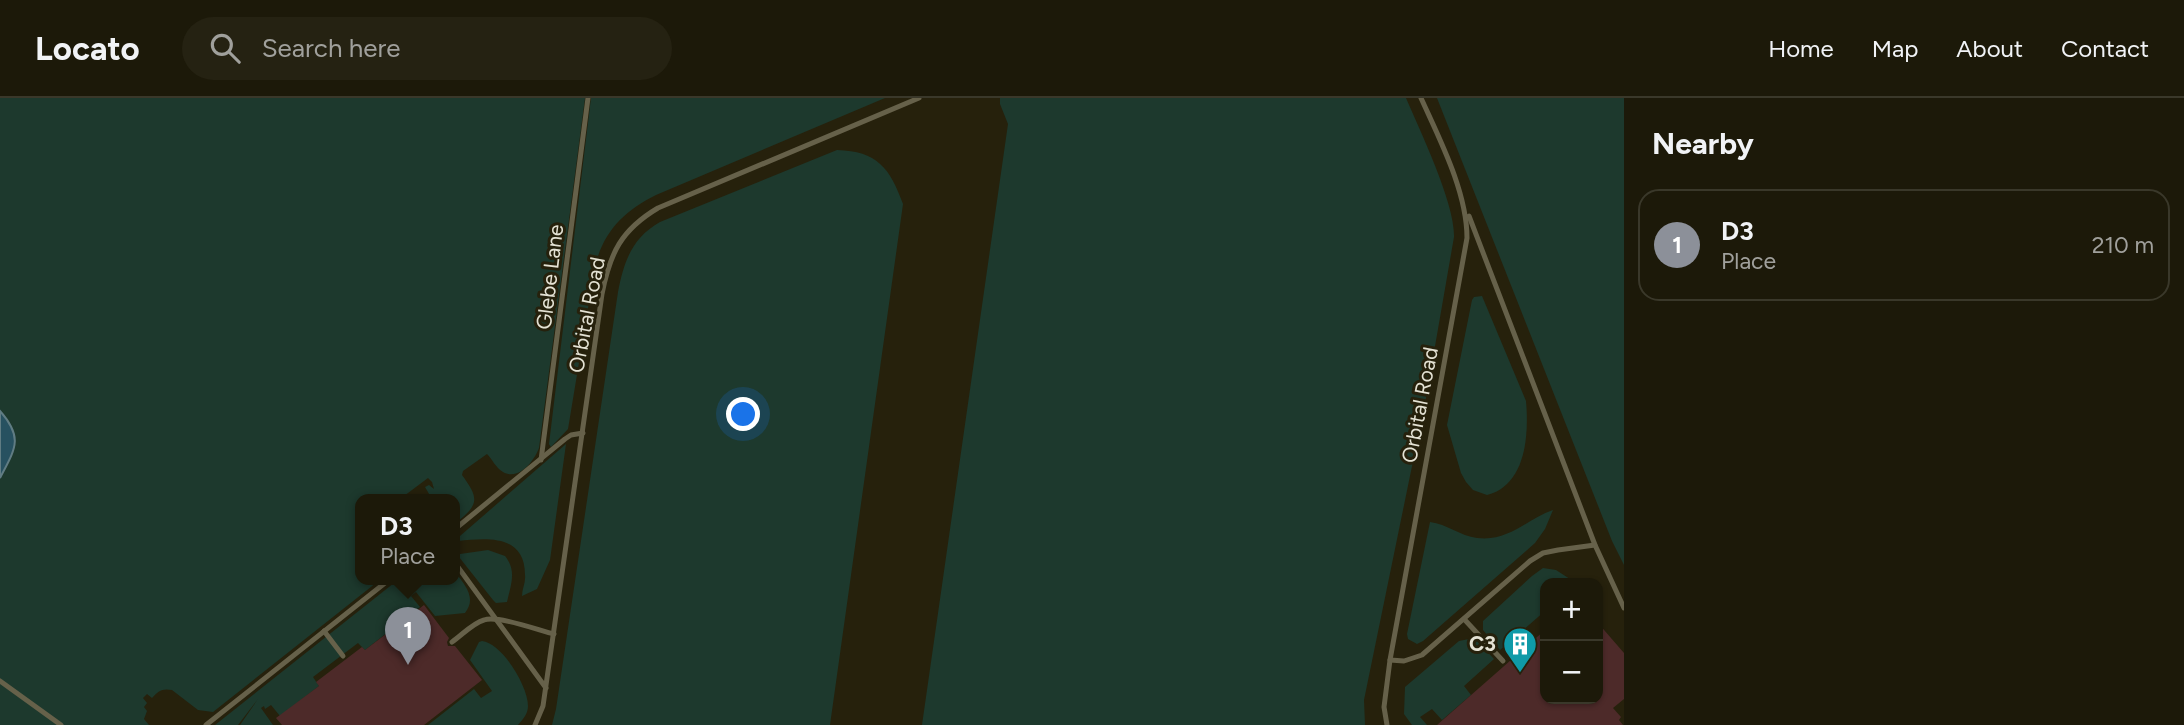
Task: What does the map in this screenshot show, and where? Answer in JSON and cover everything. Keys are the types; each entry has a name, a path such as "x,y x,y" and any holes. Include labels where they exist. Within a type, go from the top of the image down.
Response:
{"lane":[{"name":"Glebe Lane","path":"541,460 588,98"},
{"name":"Orbital Road","path":"535,725 543,706 546,688 606,274 611,257 625,233 646,215 675,200 919,98"},
{"name":"Orbital Road","path":"1387,725 1384,707 1390,660 1464,256 1467,218 1421,98"},
{"path":"1460,194 1595,545 1624,608"},
{"path":"460,525 571,435 583,433"},
{"path":"1390,660 1404,661 1422,656 1530,561 1543,553 1595,545"},
{"path":"460,570 546,688"},
{"path":"206,725 382,585"},
{"path":"453,642 484,620 496,618 554,634"},
{"path":"1464,619 1503,661"},
{"path":"324,631 343,656"},
{"path":"0,681 61,725"}],"green space":[{"path":"0,98 585,98 539,448 525,468 515,474 503,472 487,454 463,471 462,475 474,495 474,500 470,510 460,519 460,494 429,494 425,487 429,485 434,489 428,478 407,494 355,494 355,585 373,585 213,712 198,710 172,690 166,689 152,698 147,694 143,698 147,703 144,707 147,711 144,719 149,725 0,725"},
{"path":"591,98 885,98 656,195 634,208 617,223 604,242 595,266 568,429 551,447 549,444"},
{"path":"1000,98 1406,98 1443,187 1454,237 1426,398 1364,700 1365,725 922,725 1008,124"},
{"path":"1437,98 1624,98 1624,565 1612,541"},
{"path":"837,150 862,154 880,164 893,181 903,204 830,725 552,725 618,292 631,251 642,235 660,222"},
{"path":"1482,296 1526,401 1527,414 1525,443 1517,470 1510,481 1487,495 1473,490 1466,482 1447,425 1472,300"},
{"path":"566,444 550,560 537,589 522,596 525,578 523,562 519,552 511,545 481,539 460,541 460,536"},
{"path":"1553,510 1535,543 1423,641 1417,644 1408,639 1430,522 1471,537 1499,537"},
{"path":"488,550 505,556 511,567 512,578 507,602 496,603 460,558 460,554"},
{"path":"1543,568 1556,570 1568,578 1540,578 1540,615 1500,650 1483,630 1483,621"},
{"path":"460,579 466,587 470,602 465,613 435,616 416,592 411,596 420,607 365,650 358,643 313,677 319,686 280,716 271,705 265,709 264,706 261,708 273,725 240,725 258,699 238,725 215,725 391,585 460,585"},
{"path":"482,641 498,649 519,677 527,698 528,709 525,716 518,725 428,725 474,689 481,698 492,691 470,660"},
{"path":"1459,641 1477,641 1494,659 1464,686 1471,695 1442,720 1432,709 1420,717 1427,725 1412,725 1404,714 1405,687"}],"water":[{"path":"0,411 8,420 15,436 15,444 0,478"}],"building":[{"path":"424,605 449,638 448,646 455,646 482,680 424,725 282,725 276,718 319,686 316,682 362,647 365,650"},
{"name":"C3","path":"1603,629 1624,653 1624,699 1613,708 1621,717 1619,720 1623,725 1437,725 1540,634 1540,704 1603,704"}],"place":[{"name":"D3","path":"408,665"},
{"name":"C3","path":"1520,674"}]}
